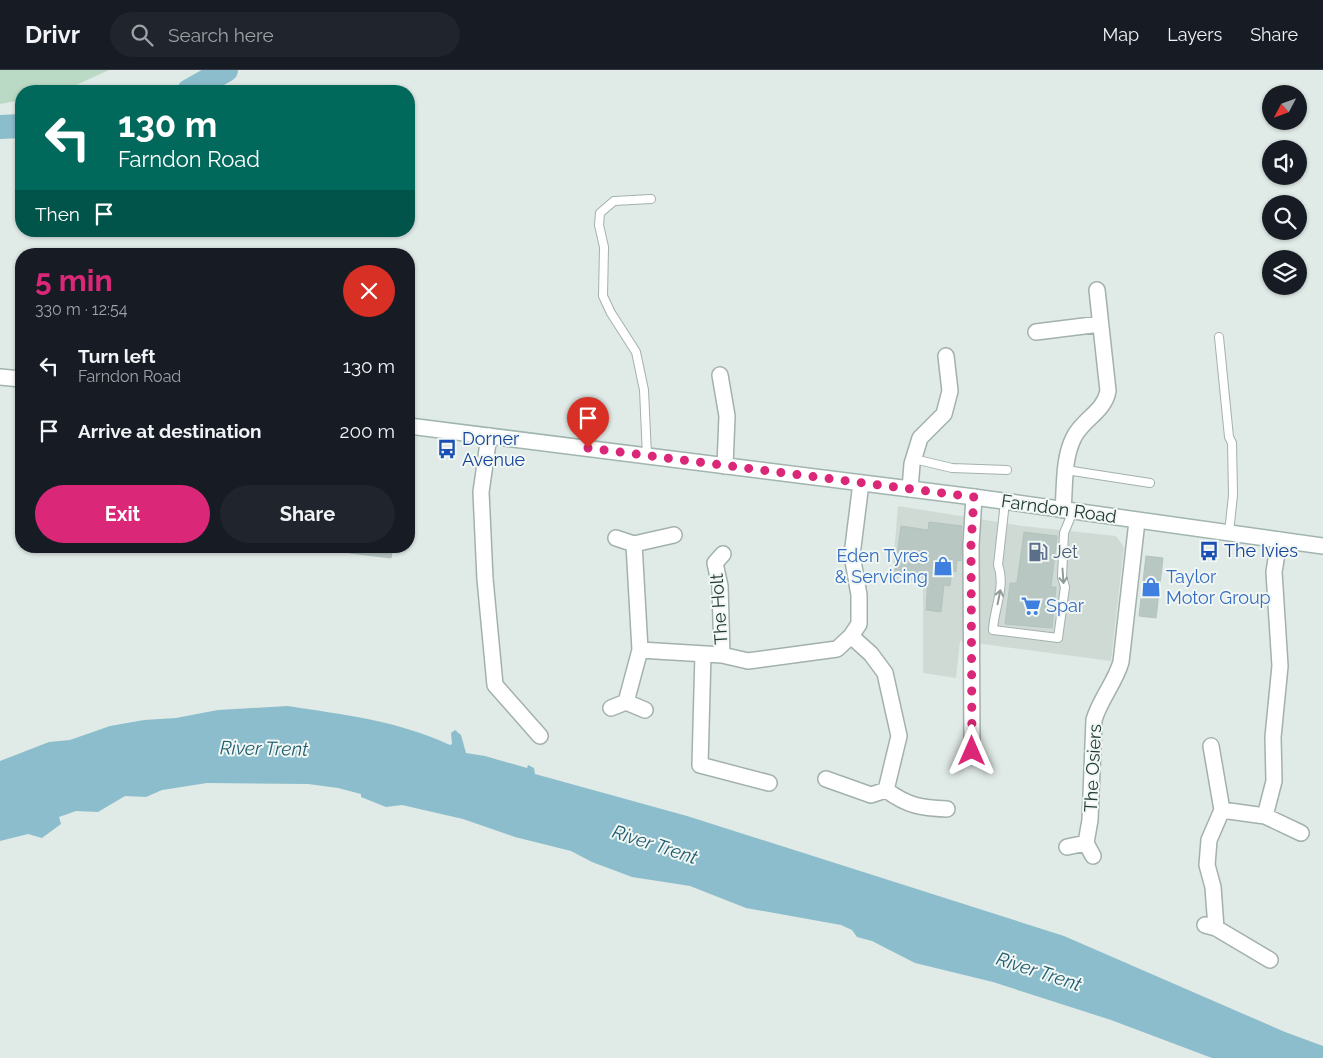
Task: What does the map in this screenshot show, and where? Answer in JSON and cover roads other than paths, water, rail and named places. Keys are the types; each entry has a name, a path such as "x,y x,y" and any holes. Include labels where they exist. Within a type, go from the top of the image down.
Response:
{"street":[{"path":"1068,511 1067,454 1074,436 1106,402 1108,391 1097,290"},
{"path":"1036,332 1100,324"},
{"path":"910,489 914,460 920,438 944,414 950,391 946,356"},
{"path":"720,375 727,416 725,466"},
{"path":"0,376 15,378"},
{"name":"Farndon Road","path":"415,427 974,497 1323,546"},
{"path":"488,436 481,492 485,579 495,685 540,736"},
{"path":"640,650 722,655 748,661 837,649 851,636 859,624 859,595 852,555 861,483"},
{"path":"972,751 971,545 974,497"},
{"name":"The Osiers","path":"1067,847 1090,850 1094,720 1099,705 1117,675 1121,662 1137,520"},
{"path":"616,538 634,544 674,535"},
{"path":"1265,816 1274,781 1273,737 1280,666 1274,572 1279,540"},
{"path":"626,702 640,650 634,544"},
{"name":"The Holt","path":"714,561 720,586 722,655"},
{"path":"851,636 871,654 885,673 899,736 886,790"},
{"path":"703,654 700,765 769,783"},
{"path":"611,708 626,702 645,710"},
{"path":"1211,746 1222,810 1209,840 1207,865 1213,887 1210,926 1270,960"},
{"path":"826,779 871,795 886,790"},
{"path":"886,790 903,803 922,808 948,809"},
{"path":"1222,810 1265,816 1302,833"}],"lane":[{"path":"647,456 644,390 636,352 611,313 603,296 604,248 599,225 600,213 614,201 651,199"},
{"path":"1219,337 1222,383 1232,443 1233,495 1230,534"},
{"path":"914,460 952,468 1007,470"},
{"path":"1066,470 1150,483"},
{"path":"1005,502 998,564 1001,572 1000,601 994,610 993,630 1058,638 1065,587 1062,577 1064,533 1068,511"}],"water":[{"name":"River Trent","path":"288,706 390,724 450,745 452,744 451,733 455,730 461,735 466,753 485,756 527,768 528,765 534,768 535,774 687,816 1064,936 1285,1032 1323,1046 1323,1058 1212,1058 1111,1020 993,982 915,963 872,941 857,937 852,930 841,925 746,908 690,886 632,877 592,862 571,851 515,837 463,819 402,805 386,807 361,797 361,794 338,788 308,784 207,783 162,790 146,797 125,796 98,812 76,811 59,817 61,824 42,838 28,834 0,841 0,761 49,742 70,740 110,726 144,720 176,718 218,710"}],"waterway":[{"path":"200,85 226,70"},
{"path":"0,127 15,126"}],"place":[{"name":"Dorner Avenue","path":"447,449"},
{"name":"The Ivies","path":"1209,551"},
{"name":"Jet","path":"1038,552"},
{"name":"Eden Tyres & Servicing","path":"943,566"},
{"name":"Taylor Motor Group","path":"1151,587"},
{"name":"Spar","path":"1031,606"}]}
